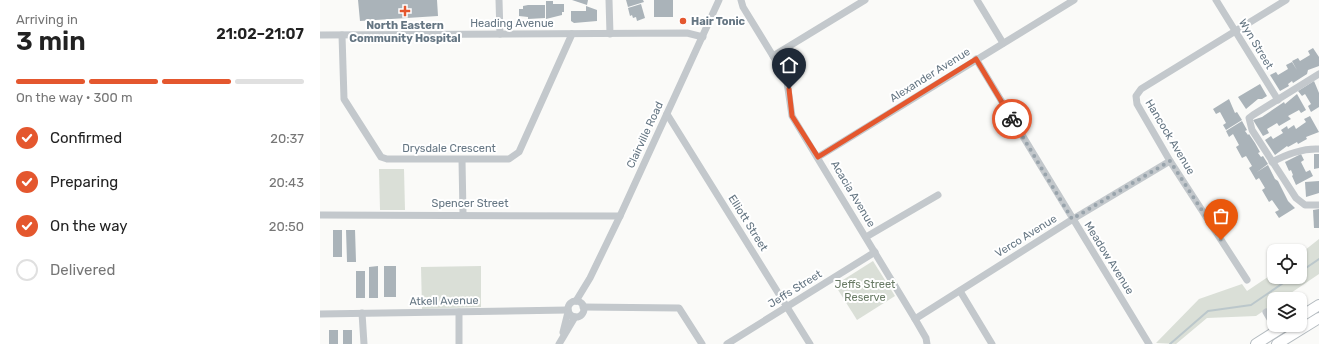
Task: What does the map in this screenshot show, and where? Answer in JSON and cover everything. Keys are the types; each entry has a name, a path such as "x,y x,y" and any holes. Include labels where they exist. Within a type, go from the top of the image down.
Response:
{"main road":[{"path":"1307,313 1319,305"},
{"path":"1277,344 1319,318"},
{"path":"1256,344 1275,332"},
{"path":"1279,332 1285,336 1292,335"}],"street":[{"path":"499,0 500,34"},
{"path":"609,0 610,34"},
{"name":"Clairville Road","path":"576,301 590,278 620,216 719,0"},
{"name":"Acacia Avenue","path":"741,0 743,7 787,82 792,116 916,319 926,341"},
{"path":"977,0 1003,43"},
{"name":"Alexander Avenue","path":"818,157 1074,0"},
{"name":"Wyn Street","path":"1216,0 1278,100"},
{"name":"Hancock Avenue","path":"1247,280 1170,161 1137,104 1136,96 1141,89 1286,0"},
{"path":"773,56 861,1"},
{"name":"Heading Avenue","path":"320,35 687,33 703,37"},
{"name":"Drysdale Crescent","path":"342,35 344,99 381,157 387,159 462,160 509,159 519,152 572,34"},
{"name":"Meadow Avenue","path":"976,59 1149,344"},
{"path":"1319,75 1249,118 1252,130 1299,202 1305,205 1319,205"},
{"name":"Elliott Street","path":"667,114 810,344"},
{"path":"1272,162 1288,154 1305,149 1319,149"},
{"path":"462,160 463,214"},
{"name":"Verco Avenue","path":"916,319 1072,219 1170,161"},
{"path":"866,237 938,194"},
{"name":"Spencer Street","path":"320,215 463,214 620,216"},
{"name":"Jeffs Street","path":"727,344 875,252"},
{"name":"Clairville Road","path":"583,306 590,278"},
{"path":"960,291 992,344"},
{"path":"560,343 569,305 576,301 583,306 679,308 702,344"},
{"path":"560,343 575,317 582,313 583,306"},
{"path":"568,311 575,317"},
{"name":"Atkell Avenue","path":"320,314 568,311"},
{"path":"459,312 459,344"},
{"path":"362,313 364,344"}],"green space":[{"path":"379,169 404,169 405,210 380,210"},
{"path":"1319,239 1319,274 1307,282 1307,248"},
{"name":"Jeffs Street Reserve","path":"873,261 895,296 857,320 835,285"},
{"path":"481,266 481,307 422,309 421,267"},
{"path":"1267,278 1267,284 1304,284 1292,292 1267,292 1267,309 1256,316 1207,318 1176,344 1156,343 1199,299 1242,284 1247,291"}],"building":[{"path":"358,0 437,0 438,16 360,21"},
{"path":"572,0 588,0 587,5"},
{"path":"626,0 643,0 644,2 628,7"},
{"path":"654,0 673,0 673,17 654,17"},
{"path":"546,1 553,1 553,4 564,4 564,12 562,12 562,15 546,19"},
{"path":"641,4 645,18 637,21 636,17 633,18 632,15 630,16 628,8"},
{"path":"545,5 545,18 528,19 528,17 519,16 519,9 523,9 523,6"},
{"path":"586,6 597,10 597,21 574,23 571,21 571,11 586,11"},
{"path":"1313,48 1319,57 1319,66 1308,70 1307,74 1293,83 1292,81 1288,84 1289,86 1280,91 1270,75 1276,72 1278,75 1288,69 1286,65 1292,62 1297,70 1292,61 1298,58 1300,61 1310,55 1308,51"},
{"path":"1314,81 1319,93 1319,107 1311,112 1308,106 1311,104 1305,94 1302,96 1298,91"},
{"path":"1260,84 1267,96 1262,99 1258,99 1246,109 1238,97"},
{"path":"1297,94 1306,110 1301,113 1299,110 1288,116 1291,119 1279,126 1277,123 1267,129 1269,133 1263,136 1253,120 1262,117 1284,102 1285,104"},
{"path":"1229,99 1235,113 1237,112 1242,120 1226,130 1223,125 1226,123 1220,112 1216,114 1213,109"},
{"path":"1310,116 1319,132 1306,137 1307,139 1298,144 1297,142 1288,147 1287,146 1275,155 1265,140 1271,136 1273,139 1283,133 1281,130 1287,126 1288,129 1294,125 1296,129 1306,122 1304,119"},
{"path":"1242,121 1247,130 1245,131 1248,135 1249,134 1260,152 1258,153 1261,157 1263,156 1268,164 1257,172 1268,165 1288,201 1295,208 1279,218 1275,212 1279,210 1272,200 1269,202 1262,190 1265,188 1259,178 1256,180 1249,168 1252,166 1246,156 1242,158 1236,147 1239,145 1233,134 1229,137 1226,131"},
{"path":"1301,154 1304,160 1301,162 1306,172 1310,170 1313,176 1296,185 1291,170 1289,171 1285,162"},
{"path":"1314,154 1319,154 1319,168 1314,169"},
{"path":"1319,181 1319,193 1306,197 1305,182"},
{"path":"1319,209 1319,228 1314,228 1313,210"},
{"path":"333,230 342,230 342,257 333,257"},
{"path":"346,230 355,230 356,262 347,262"},
{"path":"378,266 378,298 369,298 369,267"},
{"path":"384,266 396,266 396,297 384,297"},
{"path":"356,271 365,271 365,298 356,298"},
{"path":"329,330 338,330 338,344 329,344"},
{"path":"343,330 352,330 352,344 343,344"}],"waterway":[{"path":"1307,267 1319,259"},
{"path":"1170,344 1208,311 1251,305 1282,284"}],"way so far":[{"path":"1012,119 1072,219 1170,161 1221,240"}],"place":[{"name":"North Eastern Community Hospital","path":"405,11"},
{"name":"Hair Tonic","path":"683,21"}],"route":[{"path":"789,89 790,111 792,116 818,157 976,59 1012,119"}]}
